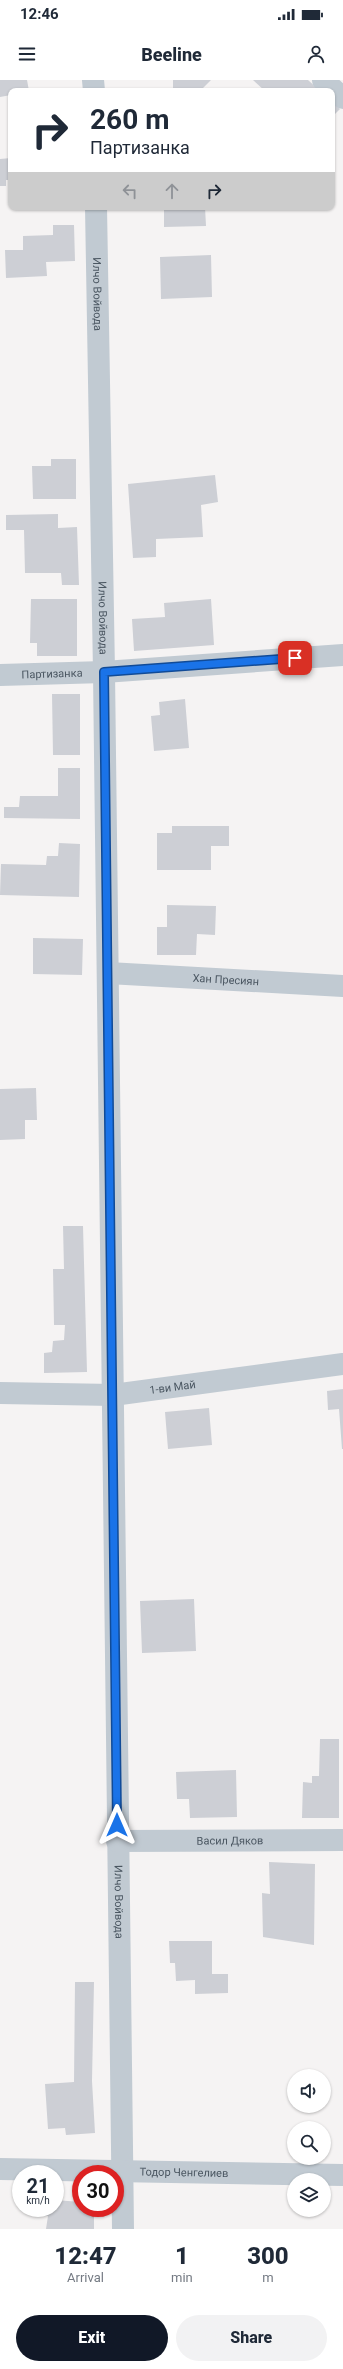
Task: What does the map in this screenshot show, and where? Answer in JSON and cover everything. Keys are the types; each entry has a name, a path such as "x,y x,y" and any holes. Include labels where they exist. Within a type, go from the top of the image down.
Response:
{"street":[{"path":"323,80 332,88"},
{"path":"335,91 343,98"},
{"name":"Илчо Войвода","path":"96,210 104,672 117,1841 123,2165"},
{"name":"Партизанка","path":"0,674 104,672 343,655"},
{"name":"Хан Пресиян","path":"108,973 343,986"},
{"name":"1-ви Май","path":"0,1393 113,1395 343,1364"},
{"name":"Васил Дяков","path":"117,1841 343,1840"},
{"name":"Тодор Ченгелиев","path":"0,2170 72,2171"},
{"name":"Тодор Ченгелиев","path":"124,2171 343,2174"},
{"name":"Илчо Войвода","path":"123,2217 123,2229"}],"building":[{"path":"0,80 27,80 28,88 8,88 8,96 0,97"},
{"path":"173,80 211,80 203,88 173,88"},
{"path":"253,80 308,80 317,88 262,88"},
{"path":"335,105 340,109 335,114"},
{"path":"8,158 8,180 6,180 6,186 0,186 0,159"},
{"path":"164,210 205,210 206,226 164,227"},
{"path":"53,225 74,225 75,261 46,262 47,276 6,278 5,250 23,250 23,236 53,235"},
{"path":"211,255 212,297 161,299 160,257"},
{"path":"51,459 76,459 76,499 33,499 32,466 51,466"},
{"path":"215,475 218,502 201,505 203,537 156,539 156,557 133,558 128,484"},
{"path":"58,514 58,528 77,527 79,585 62,585 61,573 25,573 24,530 6,530 6,515"},
{"path":"31,599 77,599 77,656 37,656 37,643 30,643"},
{"path":"211,599 214,645 134,651 132,619 165,617 164,603"},
{"path":"52,694 80,694 80,755 53,755"},
{"path":"185,699 189,748 154,751 151,716 160,715 159,702"},
{"path":"58,768 80,768 80,819 4,818 4,807 19,807 20,796 58,796"},
{"path":"172,826 229,826 229,846 211,846 211,870 157,870 157,833 172,833"},
{"path":"59,843 80,844 79,897 0,895 1,864 46,865 47,856 58,856"},
{"path":"167,905 216,906 215,935 197,934 196,955 157,955 157,927 167,927"},
{"path":"33,938 83,939 82,975 33,974"},
{"path":"36,1088 37,1120 25,1120 25,1139 0,1140 0,1089"},
{"path":"63,1226 83,1226 87,1372 44,1373 44,1353 52,1352 53,1341 64,1340 65,1325 54,1325 53,1269 64,1269"},
{"path":"343,1389 342,1449 339,1409 328,1410 327,1391"},
{"path":"209,1408 212,1445 168,1449 165,1412"},
{"path":"194,1599 196,1651 142,1653 140,1601"},
{"path":"320,1739 339,1739 339,1818 302,1818 303,1782 312,1783 312,1776 319,1776"},
{"path":"236,1770 237,1817 190,1818 189,1799 177,1799 176,1772"},
{"path":"269,1862 315,1864 314,1945 263,1937 262,1893 270,1894"},
{"path":"169,1941 212,1941 212,1974 228,1974 228,1993 195,1994 195,1980 176,1981 175,1963 170,1963"},
{"path":"75,1982 94,1982 92,2081 95,2133 66,2135 65,2128 48,2129 45,2084 74,2082"},
{"path":"64,2201 72,2201 72,2217 94,2217 94,2229 46,2229 48,2217 64,2217"}],"route":[{"path":"117,1825 104,672 295,658"}]}
